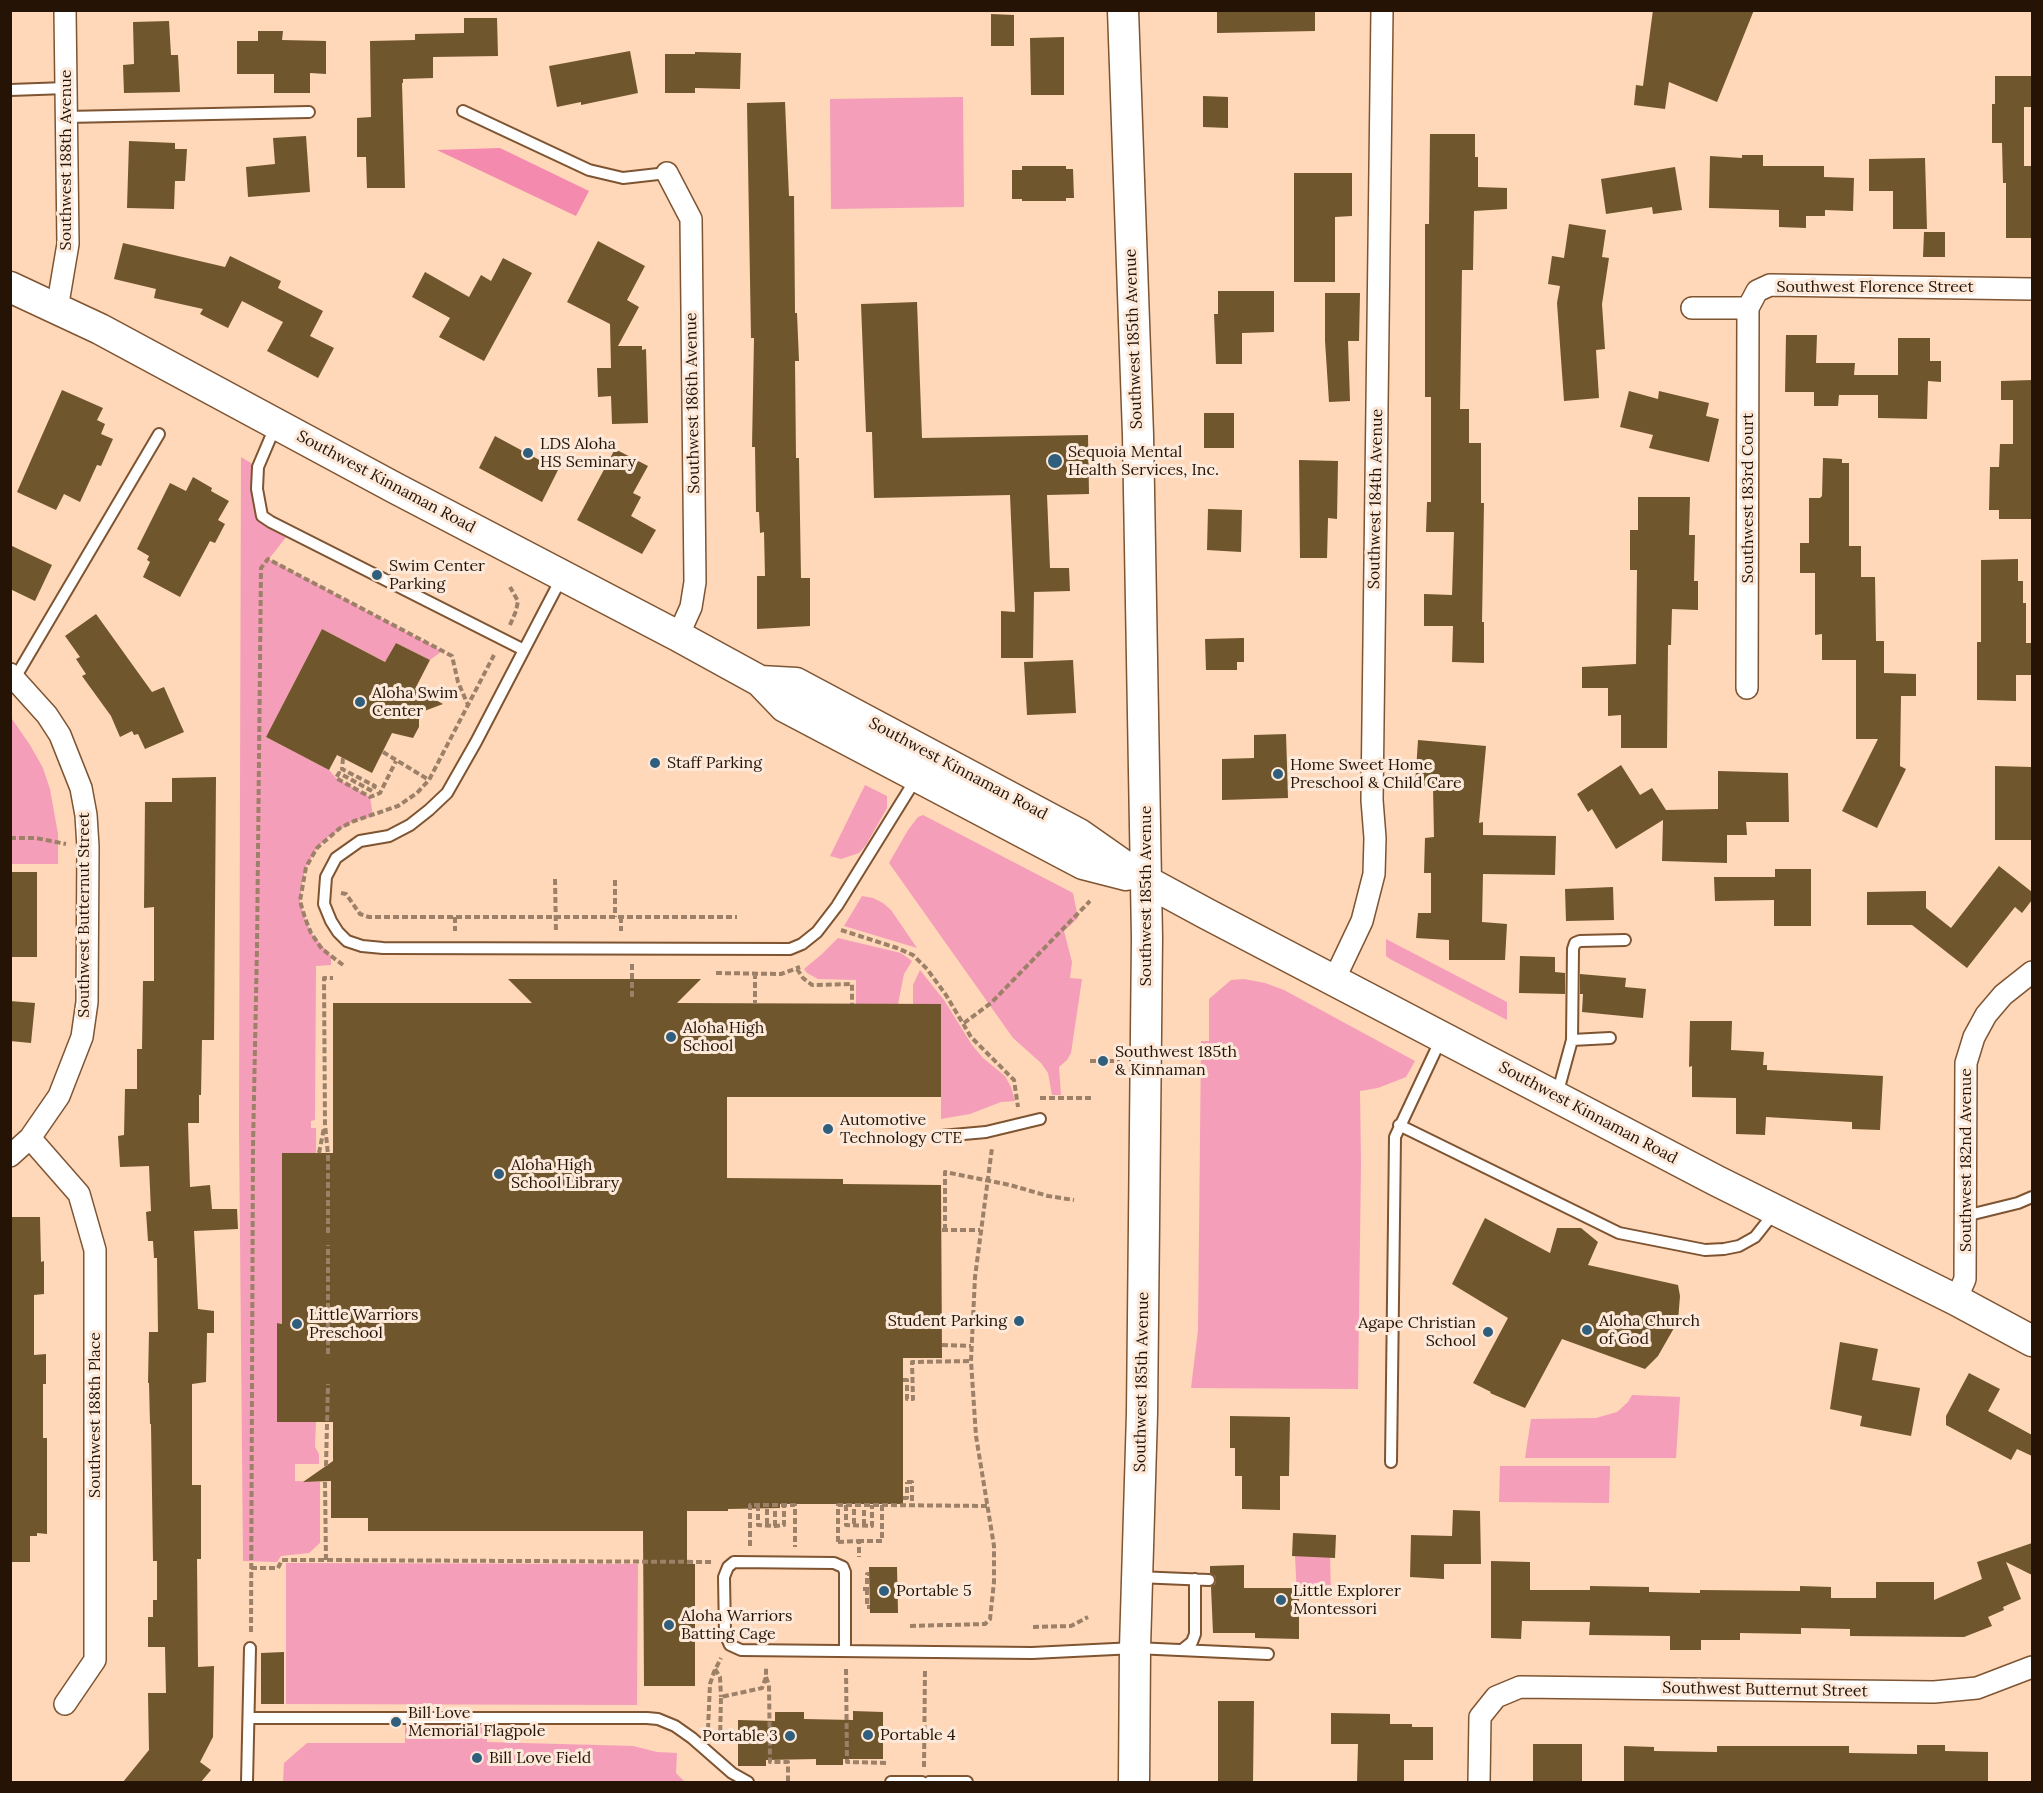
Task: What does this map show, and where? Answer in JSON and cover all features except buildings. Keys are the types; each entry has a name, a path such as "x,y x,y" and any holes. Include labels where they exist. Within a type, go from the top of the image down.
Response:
{"main road":[{"name":"Southwest 185th Avenue","path":"1123,10 1138,435 1146,881 1142,1413 1135,1648 1134,1782"},
{"name":"Southwest Kinnaman Road","path":"10,287 100,329 562,577 678,636 760,681 785,706 1083,864 1146,881"},
{"name":"Southwest Kinnaman Road","path":"760,681 796,683 1079,834 1146,881 2032,1341"}],"street":[{"name":"Southwest 188th Avenue","path":"57,309 68,244 65,10"},
{"name":"Southwest 184th Avenue","path":"1334,980 1362,921 1374,874 1375,838 1372,800 1382,10"},
{"name":"Southwest 186th Avenue","path":"667,173 691,219 695,582 691,608 678,636"},
{"name":"Southwest Florence Street","path":"1748,308 1757,291 1770,285 2032,289"},
{"path":"1692,308 1748,308"},
{"name":"Southwest 183rd Court","path":"1747,688 1748,308"},
{"name":"Southwest Butternut Street","path":"10,1156 30,1138 59,1096 82,1037 87,1002 88,847 81,788 60,735 47,715 13,676"},
{"name":"Southwest 182nd Avenue","path":"1956,1300 1965,1279 1966,1063 1974,1037 1986,1015 2004,995 2032,972"},
{"name":"Southwest 188th Place","path":"30,1138 80,1194 95,1250 95,1660 65,1704"},
{"name":"Southwest Butternut Street","path":"1479,1782 1480,1717 1496,1697 1520,1687 1934,1692 1977,1688 2032,1666"}],"lane":[{"path":"10,90 66,88"},
{"path":"66,117 309,111"},
{"path":"463,111 589,170 623,178 667,173"},
{"path":"276,423 258,467 257,489 262,516 524,650"},
{"path":"13,676 159,434"},
{"path":"562,577 447,793 410,825 389,836 360,841 336,858 326,877 324,904 331,921 347,941 362,946 383,948 790,948 802,944 817,932 837,906 917,777"},
{"path":"1557,1095 1572,1040 1575,943 1625,940"},
{"path":"1391,1462 1395,1137 1442,1036"},
{"path":"1572,1040 1610,1038"},
{"path":"941,1136 993,1131 1040,1119"},
{"path":"1399,1125 1619,1233 1705,1250 1724,1249 1739,1246 1755,1237 1776,1210"},
{"path":"1965,1216 2018,1203 2032,1197"},
{"path":"846,1651 845,1572 843,1567 834,1563 795,1562 734,1562 728,1567 724,1576 725,1634 730,1645 741,1650 1032,1653 1135,1648 1268,1654"},
{"path":"1137,1578 1209,1580"},
{"path":"1182,1650 1192,1642 1195,1634 1195,1579"},
{"path":"247,1782 250,1648"},
{"path":"249,1718 640,1717 658,1719 675,1726 732,1773 748,1782"},
{"path":"891,1782 923,1777"},
{"path":"929,1782 967,1782"}],"path":[{"path":"250,1648 253,1147 261,568 268,559 452,656 458,682 468,705 516,611 518,602 510,587"},
{"path":"383,752 429,780"},
{"path":"343,758 342,769 375,786 372,791 339,773 336,778 370,797 380,793 396,761"},
{"path":"10,838 36,838 88,847"},
{"path":"555,879 556,917"},
{"path":"615,880 615,917"},
{"path":"324,893 346,894 360,914 369,917 737,917"},
{"path":"964,1023 991,1003 1090,901"},
{"path":"621,917 621,931"},
{"path":"837,928 913,955 927,969 971,1037 1014,1080 1018,1099 1017,1126"},
{"path":"716,973 781,974 796,969 812,985 852,984 852,1004"},
{"path":"632,998 633,973"},
{"path":"755,973 755,1004"},
{"path":"328,1233 328,1155 324,1124 324,978 333,978"},
{"path":"1040,1098 1090,1098"},
{"path":"319,1153 324,1124"},
{"path":"910,1626 985,1624 990,1619 995,1564 974,1421 971,1346 975,1276 992,1155 993,1131"},
{"path":"980,1230 943,1230 945,1173 1074,1200"},
{"path":"328,1245 328,1354"},
{"path":"942,1345 971,1346"},
{"path":"903,1380 907,1380 907,1399 913,1399 912,1362 971,1361"},
{"path":"326,1466 328,1384"},
{"path":"325,1482 326,1560"},
{"path":"903,1498 907,1498 907,1482 912,1482 912,1505"},
{"path":"750,1562 750,1505 795,1505 795,1562"},
{"path":"758,1505 758,1525 767,1526 784,1525 784,1505"},
{"path":"838,1542 838,1505 987,1506"},
{"path":"846,1505 846,1525 872,1526 872,1505"},
{"path":"859,1541 882,1541 882,1505"},
{"path":"775,1526 776,1508"},
{"path":"767,1509 767,1526"},
{"path":"854,1509 854,1526"},
{"path":"864,1509 864,1525"},
{"path":"252,1568 278,1568 282,1560 694,1562"},
{"path":"867,1589 867,1607 870,1607"},
{"path":"1033,1627 1071,1626 1088,1617"},
{"path":"923,1777 925,1668 933,1668 933,1624"},
{"path":"702,1748 709,1728 710,1684 715,1669 730,1645"},
{"path":"721,1697 762,1688 766,1677 766,1650"},
{"path":"846,1651 847,1762 863,1762"},
{"path":"711,1755 720,1742 720,1677 715,1669"},
{"path":"766,1677 769,1685 770,1762 788,1762 788,1782"}],"shaded area":[{"path":"963,97 964,207 831,209 830,99"},
{"path":"500,148 589,191 576,216 437,150"},
{"path":"241,457 258,467 262,516 290,532 269,559 442,651 430,660 396,643 385,662 322,629 266,737 329,770 336,778 370,797 373,816 354,821 328,837 317,848 306,867 302,883 300,901 305,918 311,933 331,956 331,965 316,966 315,1120 311,1121 311,1128 316,1128 316,1153 282,1154 282,1324 277,1323 277,1422 316,1422 315,1447 319,1454 319,1464 295,1464 295,1481 320,1482 320,1543 309,1553 281,1556 277,1562 243,1561 239,1127"},
{"path":"10,716 43,768 50,789 58,834 58,864 11,864"},
{"path":"865,785 887,796 887,808 859,853 841,859 830,856"},
{"path":"923,815 1073,893 1078,918 1064,931 1072,962 1070,978 1082,979 1071,1053 1059,1067 1061,1095 1052,1095 1048,1073 1041,1063 1013,1038 889,863 908,830 918,817"},
{"path":"862,896 873,898 891,910 917,948 844,926"},
{"path":"838,938 901,953 912,961 904,974 898,1004 856,1004 856,980 818,979 807,973 804,969"},
{"path":"1386,939 1507,1002 1507,1020 1390,959 1386,956"},
{"path":"920,970 944,1000 972,1045 983,1058 1005,1076 1015,1101 1001,1102 970,1114 941,1119 941,1005 913,1004 913,985"},
{"path":"1244,979 1284,990 1415,1061 1406,1077 1378,1088 1360,1091 1358,1389 1191,1388 1198,1330 1201,1041 1209,1041 1209,999 1231,980"},
{"path":"1632,1395 1680,1397 1676,1458 1525,1458 1531,1419 1596,1418 1617,1412"},
{"path":"1500,1466 1610,1466 1609,1503 1499,1502"},
{"path":"1330,1555 1331,1595 1297,1596 1295,1556"},
{"path":"286,1563 638,1564 637,1705 286,1704"},
{"name":"Bill Love Field","path":"487,1721 487,1742 633,1746 657,1752 677,1753 676,1773 685,1782 283,1782 284,1763 307,1743 405,1743 405,1722"}],"place":[{"name":"LDS Aloha HS Seminary","path":"528,453"},
{"name":"Sequoia Mental Health Services, Inc.","path":"1055,461"},
{"name":"Swim Center Parking","path":"377,575"},
{"name":"Aloha Swim Center","path":"360,702"},
{"name":"Staff Parking","path":"655,763"},
{"name":"Home Sweet Home Preschool & Child Care","path":"1278,774"},
{"name":"Aloha High School","path":"671,1037"},
{"name":"Southwest 185th & Kinnaman","path":"1103,1061"},
{"name":"Automotive Technology CTE","path":"828,1129"},
{"name":"Aloha High School Library","path":"499,1174"},
{"name":"Student Parking","path":"1019,1321"},
{"name":"Little Warriors Preschool","path":"297,1324"},
{"name":"Aloha Church of God","path":"1587,1330"},
{"name":"Agape Christian School","path":"1488,1332"},
{"name":"Portable 5","path":"884,1591"},
{"name":"Little Explorer Montessori","path":"1281,1600"},
{"name":"Aloha Warriors Batting Cage","path":"669,1625"},
{"name":"Bill Love Memorial Flagpole","path":"396,1722"},
{"name":"Portable 4","path":"868,1735"},
{"name":"Portable 3","path":"790,1736"},
{"name":"Bill Love Field","path":"477,1758"}]}
